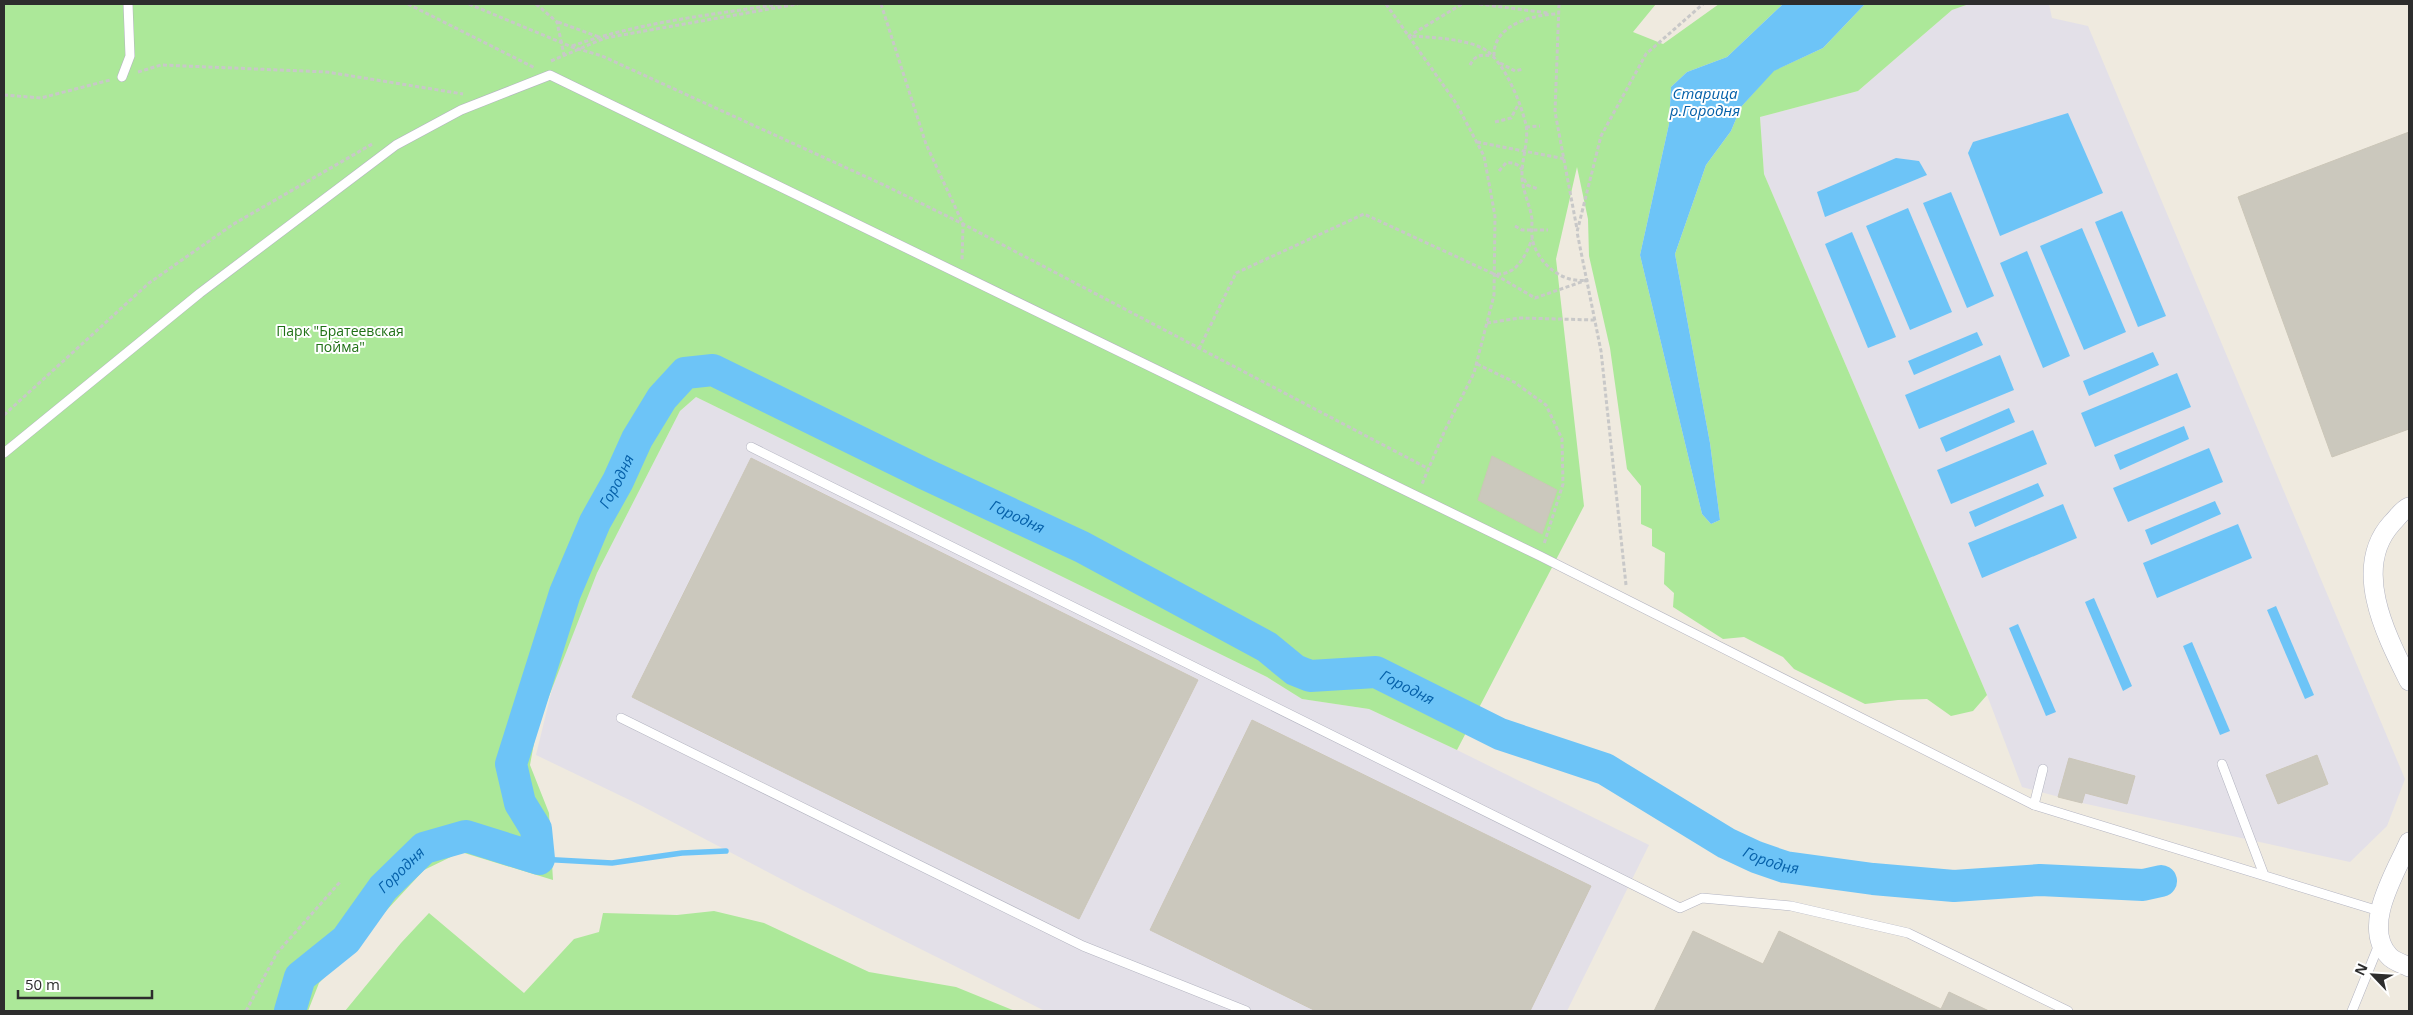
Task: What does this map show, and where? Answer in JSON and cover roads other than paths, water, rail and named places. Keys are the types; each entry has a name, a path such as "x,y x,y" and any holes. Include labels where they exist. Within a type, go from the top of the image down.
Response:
{"street":[{"path":"2409,507 2384,532 2375,558 2373,586 2379,614 2409,681"},
{"path":"2409,842 2379,910 2378,926 2381,940 2389,956 2409,967"}],"lane":[{"path":"122,77 130,56 128,4"},
{"path":"4,453 200,293 396,144 461,110 550,75 1540,556 2034,805 2379,910"},
{"path":"751,447 1680,908 1702,898 1792,906 1908,933 2068,1011"},
{"path":"621,718 1083,946 1246,1011"},
{"path":"2222,764 2264,875"},
{"path":"2034,805 2042,769"},
{"path":"2352,1011 2381,940"}],"water":[{"name":"Старица р.Городня","path":"1783,4 1865,4 1823,48 1774,71 1741,107 1731,131 1706,165 1675,254 1710,443 1720,520 1711,524 1702,514 1640,255 1669,124 1671,87 1687,72 1727,57"},
{"path":"2068,113 2103,193 2000,236 1968,153 1973,142"},
{"path":"1896,158 1919,161 1927,175 1825,217 1817,192"},
{"path":"1951,192 1994,296 1967,308 1923,203"},
{"path":"1908,208 1952,312 1910,330 1866,226"},
{"path":"2122,211 2166,316 2138,327 2095,222"},
{"path":"2082,228 2126,332 2084,350 2040,246"},
{"path":"1852,232 1896,337 1868,348 1825,244"},
{"path":"2027,251 2070,356 2043,368 2000,263"},
{"path":"1977,332 1983,345 1914,375 1908,361"},
{"path":"2153,352 2159,365 2089,396 2083,381"},
{"path":"2000,355 2014,390 1919,429 1905,395"},
{"path":"2177,373 2191,407 2095,447 2081,413"},
{"path":"2009,408 2015,422 1946,452 1940,438"},
{"path":"2184,426 2189,439 2120,470 2114,455"},
{"path":"2033,430 2047,464 1951,504 1937,470"},
{"path":"2209,448 2223,482 2128,522 2113,488"},
{"path":"2038,483 2044,496 1975,527 1969,512"},
{"path":"2215,501 2221,514 2151,545 2145,530"},
{"path":"2063,504 2077,538 1982,578 1968,543"},
{"path":"2238,524 2252,558 2157,598 2143,563"},
{"path":"2094,598 2132,686 2123,691 2085,602"},
{"path":"2276,606 2314,695 2305,699 2267,610"},
{"path":"2018,624 2056,712 2046,716 2009,628"},
{"path":"2192,642 2230,731 2220,735 2183,646"}],"waterway":[{"name":"Городня","path":"290,1011 300,977 346,940 383,888 424,848 466,836 539,859 536,829 520,803 511,764 565,593 595,522 618,481 637,439 662,398 685,373 713,370 925,474 1082,547 1267,647 1295,670 1310,676 1376,672 1500,734 1605,769 1726,843 1756,857 1785,867 1873,879 1954,886 2040,880 2143,885 2161,881"},
{"path":"539,859 612,863 682,853 726,851"}],"park label":[{"name":"Парк \"Братеевская пойма\"","path":"340,340"}]}
